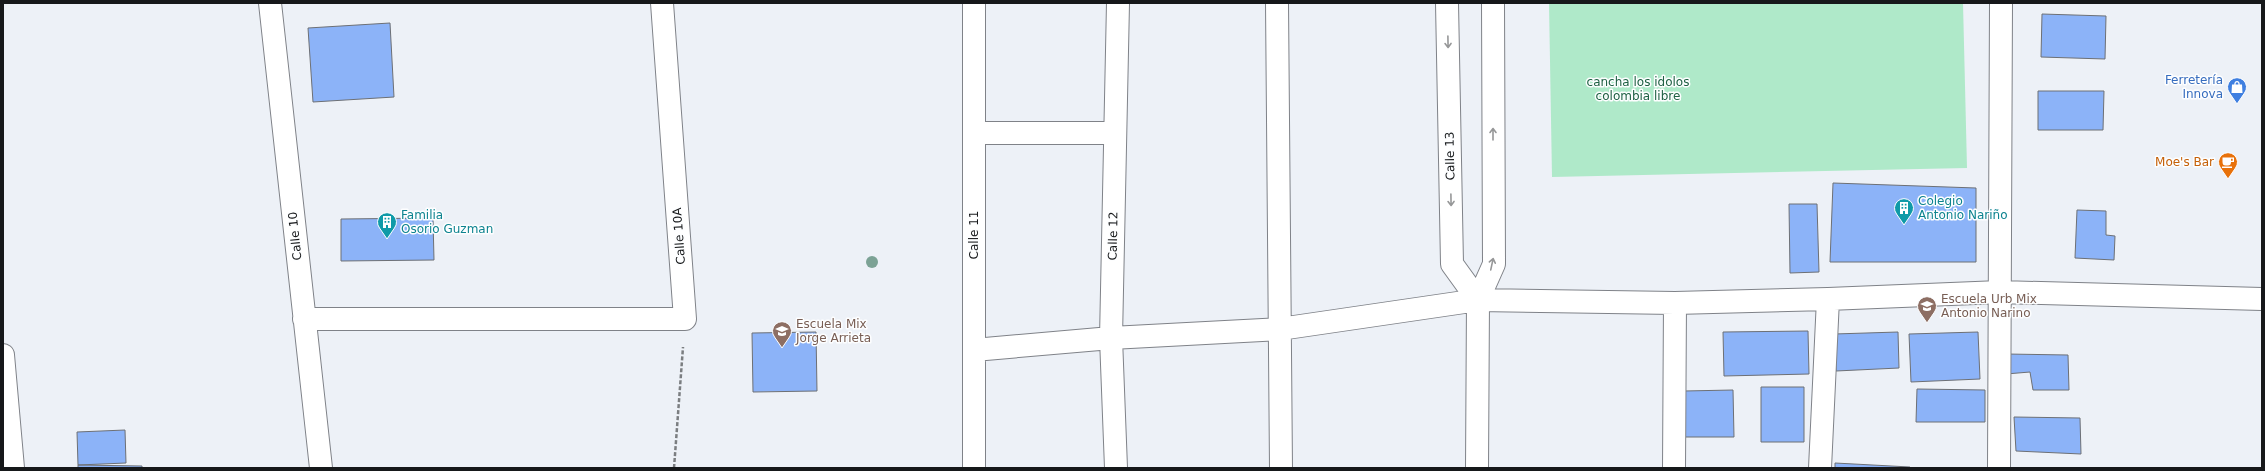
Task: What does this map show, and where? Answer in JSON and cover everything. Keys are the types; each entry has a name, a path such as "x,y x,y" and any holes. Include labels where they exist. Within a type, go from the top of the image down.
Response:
{"street":[{"name":"Calle 10","path":"270,3 321,468"},
{"name":"Calle 10A","path":"662,3 685,318"},
{"name":"Calle 11","path":"974,3 974,468"},
{"name":"Calle 12","path":"1116,468 1111,338 1118,3"},
{"path":"1277,3 1281,468"},
{"name":"Calle 13","path":"1447,3 1452,264 1478,300"},
{"path":"1477,468 1478,300 1494,264 1493,3"},
{"path":"1999,468 2001,3"},
{"path":"974,133 1115,133"},
{"path":"974,350 1111,338 1280,329 1478,300 1675,303 2000,292 2262,298"},
{"path":"1820,468 1828,299"},
{"path":"1674,468 1675,303"},
{"path":"304,318 685,318"},
{"path":"3,355 13,468"}],"path":[{"path":"674,468 685,318"}],"green space":[{"name":"cancha los idolos colombia libre","path":"1549,3 1963,3 1967,168 1552,177"}],"building":[{"path":"2042,14 2106,16 2105,59 2041,57"},
{"path":"390,23 394,97 313,102 308,28"},
{"path":"2038,91 2104,91 2103,130 2038,130"},
{"name":"Colegio Antonio Nariño","path":"1833,183 1976,188 1976,262 1830,262"},
{"path":"1789,204 1817,204 1819,272 1790,273"},
{"path":"2077,210 2106,211 2106,235 2115,236 2114,260 2075,258"},
{"name":"Familia Osorio Guzman","path":"433,218 434,260 341,261 341,219"},
{"path":"1808,331 1809,374 1724,376 1723,332"},
{"path":"816,332 817,391 753,392 752,333"},
{"path":"1898,332 1899,368 1836,371 1834,334"},
{"path":"1978,332 1980,379 1911,382 1909,334"},
{"path":"2006,354 2068,355 2069,390 2033,390 2030,372 2006,374"},
{"path":"1761,387 1804,387 1804,442 1761,442"},
{"path":"1917,389 1985,390 1985,422 1916,422"},
{"path":"1733,390 1734,437 1685,437 1684,391"},
{"path":"2014,417 2080,418 2081,454 2016,451"},
{"path":"125,430 126,463 78,465 77,432"},
{"path":"1835,463 1910,467 1910,468 1835,468"},
{"path":"78,465 142,466 142,468 78,468"}],"place":[{"name":"Ferretería Innova","path":"2237,104"},
{"name":"Moe's Bar","path":"2228,179"},
{"name":"Colegio Antonio Nariño","path":"1904,225"},
{"name":"Familia Osorio Guzman","path":"387,239"},
{"name":"Escuela Urb Mix Antonio Narino","path":"1927,323"},
{"name":"Escuela Mix Jorge Arrieta","path":"782,348"}]}
